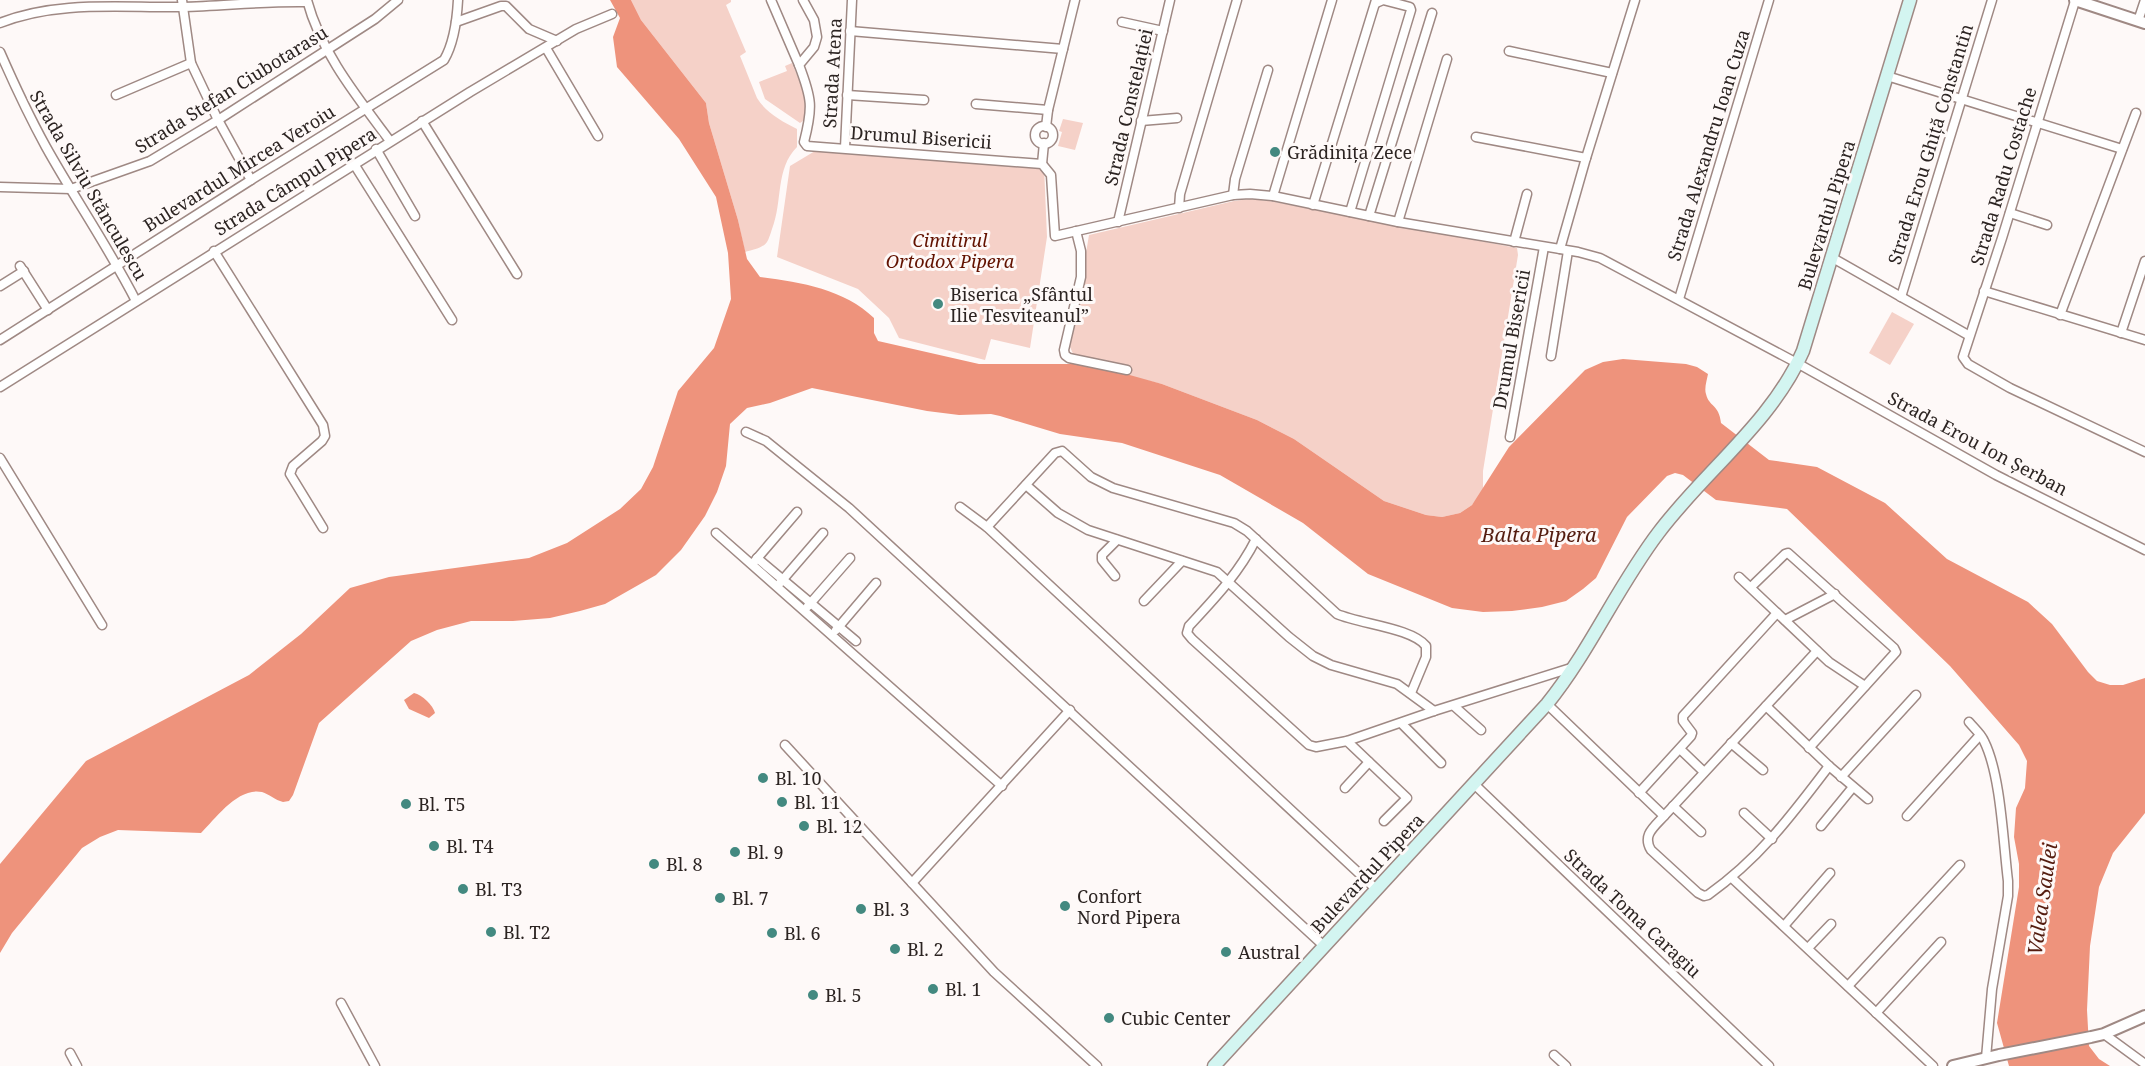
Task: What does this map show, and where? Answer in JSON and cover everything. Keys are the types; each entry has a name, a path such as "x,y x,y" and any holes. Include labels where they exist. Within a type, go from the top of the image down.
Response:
{"main road":[{"name":"Bulevardul Pipera","path":"1214,1066 1547,704 1562,686 1629,573 1658,533 1784,389 1797,363 1910,0"}],"street":[{"name":"Strada Stefan Ciubotarasu","path":"0,187 71,189 150,161 375,19 398,0"},
{"name":"Bulevardul Mircea Veroiu","path":"0,340 444,60 456,22 458,0"},
{"name":"Drumul Bisericii","path":"771,0 808,89 811,103 805,145 1042,164 1051,175 1051,237 1233,195 1273,196 1398,222 1564,250 1611,262 1797,363"},
{"path":"799,65 814,47 817,37 814,20 803,0"},
{"name":"Strada Atena","path":"844,148 852,0"},
{"path":"1042,164 1044,143 1049,142 1052,136 1050,129 1046,126 1048,111 1075,0"},
{"name":"Strada Constelației","path":"1118,222 1170,0"},
{"path":"1179,208 1180,194 1237,0"},
{"path":"1273,196 1332,0"},
{"path":"1313,205 1376,1 1383,0 1410,7 1411,10 1350,212"},
{"path":"1551,356 1564,250 1586,158 1635,0"},
{"name":"Strada Alexandru Ioan Cuza","path":"1679,299 1769,0"},
{"name":"Strada Erou Ghiță Constantin","path":"1901,297 1992,0"},
{"path":"2075,0 2142,22 2145,0"},
{"name":"Strada Radu Costache","path":"2075,0 2010,213 1968,335 1963,360 2010,388 2145,452"},
{"path":"0,23 16,16 76,6 307,1 321,40 365,108 390,141"},
{"path":"182,3 191,63 218,120 251,180"},
{"path":"456,22 506,6 529,29 557,41"},
{"path":"1368,216 1432,13"},
{"name":"Strada Câmpul Pipera","path":"0,387 376,149 576,29 612,14"},
{"path":"1122,22 1163,31"},
{"path":"849,31 1063,49"},
{"path":"546,48 598,136"},
{"path":"1509,51 1612,73"},
{"name":"Strada Silviu Stănculescu","path":"0,52 45,146 117,265 136,301"},
{"path":"1398,222 1447,59"},
{"path":"116,94 191,63"},
{"path":"1233,195 1235,179 1268,70"},
{"path":"1887,76 2122,149"},
{"path":"847,95 924,100"},
{"path":"976,104 1048,111"},
{"path":"2060,315 2136,113"},
{"path":"1142,121 1177,118"},
{"path":"422,121 517,274"},
{"path":"1476,137 1586,158"},
{"path":"376,149 415,216"},
{"path":"354,164 452,320"},
{"name":"Drumul Bisericii","path":"1514,242 1527,194"},
{"path":"2010,213 2047,225"},
{"path":"1076,231 1081,251 1081,277 1064,350 1065,355 1069,358 1127,370"},
{"name":"Drumul Bisericii","path":"1510,437 1544,247"},
{"path":"214,251 323,425 325,436 322,441 293,466 290,474 323,528"},
{"path":"1831,257 1968,335"},
{"path":"2121,333 2145,261"},
{"path":"0,286 22,269 48,310"},
{"path":"1984,291 2145,340"},
{"name":"Strada Erou Ion Șerban","path":"1797,363 1996,475 2145,550"},
{"path":"746,432 766,441 849,508 1324,946"},
{"path":"987,527 1055,453 1062,451 1091,477 1102,483 1234,523 1256,539 1337,614 1422,641 1426,646 1426,657 1411,693"},
{"path":"0,458 102,625"},
{"path":"1026,485 1058,513 1074,523 1117,540 1217,573 1313,656 1331,665 1397,684 1434,711"},
{"path":"960,507 987,527 1377,890"},
{"path":"754,561 797,513"},
{"path":"716,533 779,583 804,611 1002,786"},
{"path":"779,583 823,533"},
{"path":"1256,539 1230,583 1189,626 1187,633 1310,746 1347,741 1574,667"},
{"path":"1115,576 1101,560 1102,555 1117,540"},
{"path":"1750,587 1788,553 1896,652 1809,748"},
{"path":"804,611 850,558"},
{"path":"1144,601 1182,561"},
{"path":"1739,577 1829,662 1865,686"},
{"path":"779,583 810,603 856,641"},
{"path":"832,635 876,583"},
{"path":"1785,621 1834,594"},
{"path":"1639,793 1691,736 1692,733 1683,721 1683,716 1777,613"},
{"path":"1817,651 1648,834 1647,843 1698,893 1708,895 1732,878 1772,839 1829,766"},
{"path":"1550,675 1562,686"},
{"path":"1841,777 1916,695"},
{"path":"1547,704 1664,816"},
{"path":"1454,706 1481,730"},
{"path":"1766,706 1809,748 1868,799"},
{"path":"912,883 1070,710"},
{"path":"1970,722 1980,735 1990,757 2008,881 2008,896 1981,1061"},
{"path":"1402,724 1442,763"},
{"path":"1907,816 1980,735"},
{"path":"1347,741 1407,798 1384,822"},
{"path":"1731,743 1763,770"},
{"path":"785,745 994,972 1097,1066"},
{"path":"1680,749 1704,772"},
{"path":"1345,788 1369,762"},
{"name":"Strada Toma Caragiu","path":"1473,784 1769,1066"},
{"path":"1821,826 1854,787"},
{"path":"1673,806 1701,832"},
{"path":"1744,813 1772,839"},
{"path":"1848,986 1960,865"},
{"path":"1784,926 1830,873"},
{"path":"1732,878 1933,1066"},
{"path":"1808,948 1831,924"},
{"path":"1876,1013 1941,942"},
{"path":"341,1003 375,1066"},
{"path":"1953,1066 1981,1061 1999,1054 2104,1034 2145,1016"},
{"path":"2104,1034 2145,1064"},
{"path":"70,1053 77,1066"},
{"path":"1554,1055 1566,1066"}],"green space":[{"path":"631,0 731,0 726,5 746,52 740,56 757,98 780,120 797,129 797,147 785,165 775,218 768,241 760,247 745,252 738,220 709,123 706,103 641,20"},
{"path":"792,63 807,99 806,119 800,123 765,99 759,82 787,71 785,66"},
{"path":"1063,119 1083,123 1075,150 1058,146"},
{"name":"Cimitirul Ortodox Pipera","path":"820,148 1044,166 1047,237 1030,348 991,339 985,360 899,338 889,318 858,289 777,257 790,166"},
{"path":"1250,199 1517,248 1518,255 1483,471 1483,491 1472,505 1460,513 1442,517 1426,515 1384,501 1294,439 1257,420 1162,384 1087,366 1086,357 1074,356 1070,347 1089,235"},
{"path":"1892,312 1914,324 1890,365 1869,353"}],"water":[{"name":"Balta Pipera","path":"610,0 631,0 641,20 706,103 709,123 738,220 747,259 760,277 821,288 849,300 874,318 874,333 878,341 979,364 1075,364 1108,369 1162,384 1257,420 1294,439 1384,501 1426,515 1442,517 1460,513 1472,505 1509,447 1585,370 1603,362 1623,359 1686,364 1697,367 1708,374 1706,394 1718,412 1721,423 1769,460 1817,467 1885,503 1947,559 2028,602 2052,624 2097,681 2110,685 2123,685 2145,678 2145,813 2113,853 2099,887 2090,946 2087,1010 2089,1046 2099,1059 2110,1066 2009,1066 1997,1023 2019,887 2019,864 2014,837 2016,808 2025,788 2027,761 2019,745 1950,666 1787,509 1716,500 1683,475 1675,473 1667,476 1627,517 1596,578 1583,589 1566,601 1542,607 1483,612 1452,608 1368,574 1303,523 1220,475 1122,443 1060,434 991,414 959,415 927,411 812,388 770,403 747,408 730,424 726,466 717,492 705,516 681,550 656,575 605,604 580,611 550,618 471,621 437,630 411,641 319,723 289,801 283,802 262,792 253,792 244,794 228,805 201,833 118,830 100,837 82,848 12,933 0,953 0,864 86,761 249,675 301,634 350,588 389,577 529,558 567,543 620,509 641,489 653,467 678,391 714,348 731,299 728,253 716,197 679,139 617,67 613,37 620,18"},
{"path":"414,693 424,698 432,707 435,713 429,718 409,709 404,700"}],"place":[{"name":"Grădinița Zece","path":"1275,152"},
{"name":"Biserica „Sfântul Ilie Tesviteanul”","path":"938,304"},
{"name":"Bl. 10","path":"763,778"},
{"name":"Bl. 11","path":"782,802"},
{"name":"Bl. T5","path":"406,804"},
{"name":"Bl. 12","path":"804,826"},
{"name":"Bl. T4","path":"434,846"},
{"name":"Bl. 9","path":"735,852"},
{"name":"Bl. 8","path":"654,864"},
{"name":"Bl. T3","path":"463,889"},
{"name":"Bl. 7","path":"720,898"},
{"name":"Confort Nord Pipera","path":"1065,906"},
{"name":"Bl. 3","path":"861,909"},
{"name":"Bl. T2","path":"491,932"},
{"name":"Bl. 6","path":"772,933"},
{"name":"Bl. 2","path":"895,949"},
{"name":"Austral","path":"1226,952"},
{"name":"Bl. 1","path":"933,989"},
{"name":"Bl. 5","path":"813,995"},
{"name":"Cubic Center","path":"1109,1018"}],"water label":[{"name":"Valea Saulei","path":"2042,899"}]}
